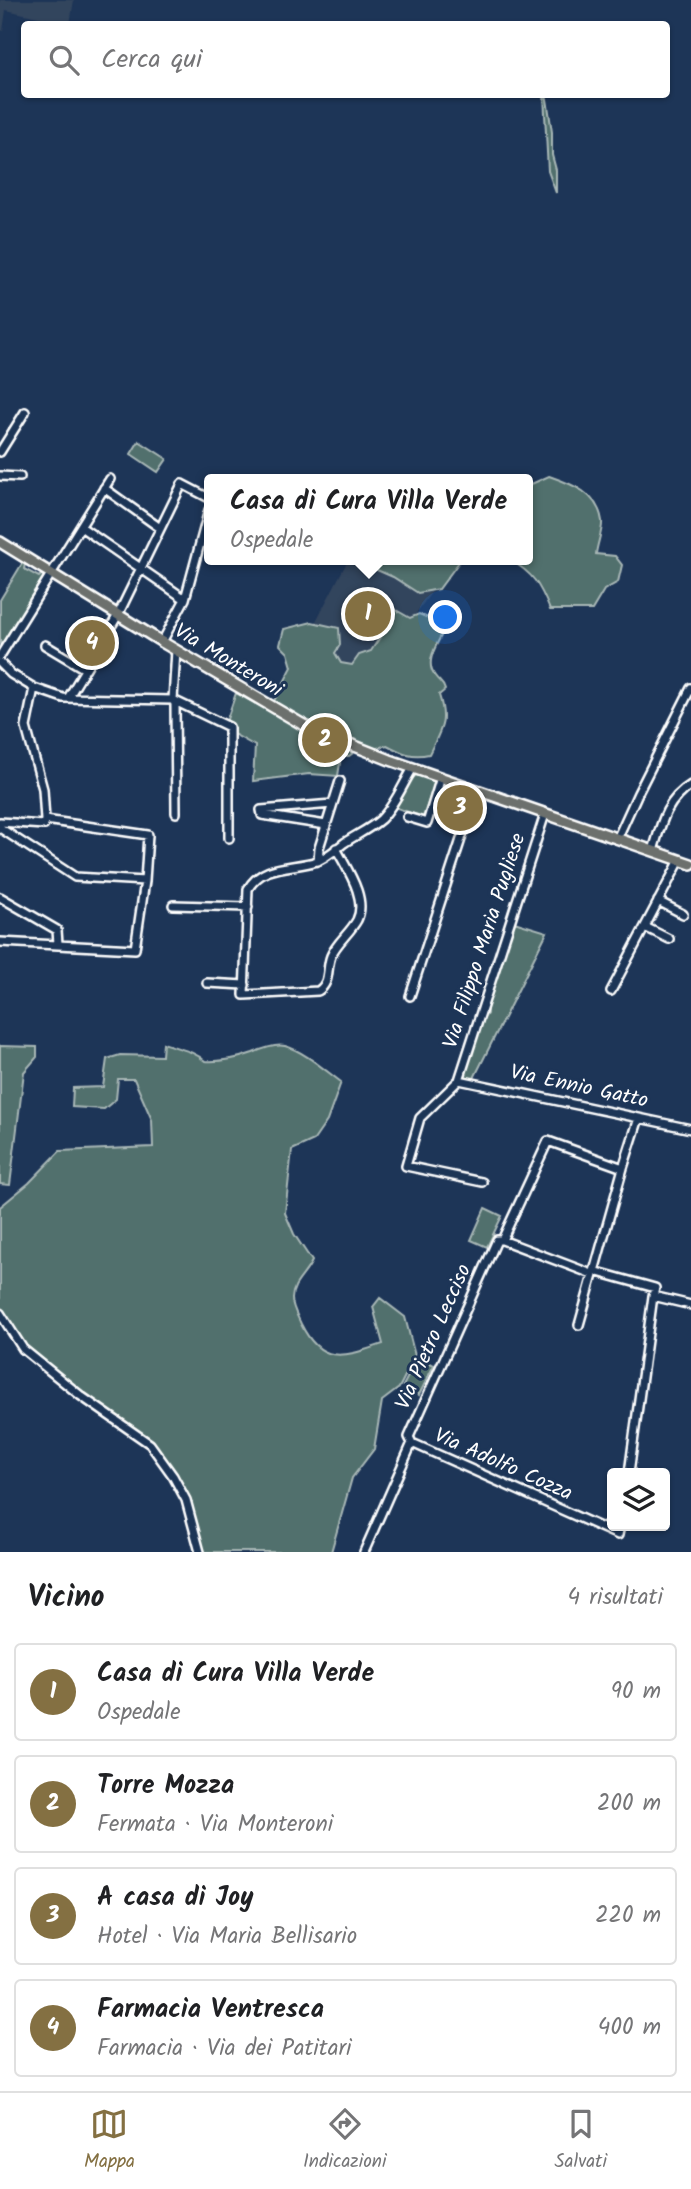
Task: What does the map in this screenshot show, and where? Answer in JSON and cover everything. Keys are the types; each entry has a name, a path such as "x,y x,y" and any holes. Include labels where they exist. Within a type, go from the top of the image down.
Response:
{"main road":[{"name":"Via Monteroni","path":"0,542 307,727 413,768 691,864"}],"street":[{"path":"0,452 25,412"},
{"path":"0,476 20,477"},
{"path":"0,656 110,479"},
{"path":"68,698 118,615 182,484 204,495"},
{"path":"104,488 160,528"},
{"path":"81,527 185,599"},
{"path":"162,642 185,599 204,529"},
{"path":"44,645 85,669"},
{"path":"176,650 173,699 177,813"},
{"path":"0,663 11,674 34,688 68,698 173,699 229,727 229,838"},
{"path":"0,822 44,825 46,820 43,789 26,727 34,688"},
{"path":"617,839 691,688"},
{"path":"336,848 359,901 359,911 357,920 331,956 323,989 244,995 248,889 253,880 261,874 318,861 336,848 380,820 413,768"},
{"path":"407,817 426,823 441,777"},
{"path":"318,861 319,848 340,781"},
{"path":"653,851 666,810 677,796 691,785"},
{"path":"410,996 477,790"},
{"path":"326,825 262,816 261,810 332,804"},
{"name":"Via Filippo Maria Pugliese","path":"459,1080 545,814"},
{"path":"0,942 135,949 145,881 148,835 46,820"},
{"path":"0,828 75,877 145,881"},
{"path":"611,990 680,860"},
{"path":"0,897 57,930 58,944"},
{"path":"658,901 683,914"},
{"path":"173,905 248,907"},
{"path":"645,927 669,939"},
{"path":"207,984 245,985"},
{"path":"459,1080 420,1118 406,1166 482,1182"},
{"name":"Via Ennio Gatto","path":"459,1080 691,1129"},
{"path":"579,1325 639,1118"},
{"name":"Via Pietro Lecciso","path":"364,1552 412,1443 408,1437 497,1240 502,1240 548,1141 623,1168"},
{"path":"502,1240 593,1273 655,1289 630,1468"},
{"path":"653,1296 691,1305"},
{"path":"0,1313 23,1349 81,1396 150,1444 186,1500 200,1552"},
{"name":"Via Adolfo Cozza","path":"412,1443 607,1530"}],"shaded area":[{"path":"0,0 74,0 70,21 56,21 6,10 3,31 0,29"},
{"path":"345,565 435,565 445,574 412,619 388,668 273,703"}],"green space":[{"path":"544,98 547,99 552,132 556,193 548,171"},
{"path":"139,441 167,459 158,472 131,454"},
{"path":"549,476 575,486 590,497 600,511 602,525 596,554 615,556 622,565 618,582 604,590 592,610 550,610 535,580 518,565 533,565 533,483"},
{"path":"23,562 24,569 39,577 42,574 45,578 0,651 0,600"},
{"path":"457,565 439,589 418,593 393,577 370,567"},
{"path":"389,606 410,618 419,614 440,623 443,632 431,665 445,690 439,695 443,719 429,754 407,754 387,745 374,749 303,720 273,703 292,667 288,653 280,645 284,629 312,622 339,628 340,645 335,653 341,663 352,665 359,655 371,651 380,637 372,631 371,622 378,612"},
{"path":"236,693 308,732 308,735 353,753 341,756 338,776 309,774 253,781 255,746 232,733 235,727 226,722"},
{"path":"417,774 435,782 423,817 394,807"},
{"path":"514,922 547,932 473,1080 463,1077 481,1023 487,1014 487,1005"},
{"path":"163,1043 190,1052 205,1061 236,1058 273,1046 285,1046 307,1057 341,1082 327,1121 314,1140 292,1150 285,1213 294,1234 312,1261 294,1288 293,1305 309,1338 317,1347 336,1355 383,1344 373,1307 380,1298 405,1317 415,1356 399,1388 382,1401 374,1449 352,1478 331,1552 201,1552 180,1483 153,1442 80,1393 24,1347 0,1310 0,1207 29,1183 60,1151 153,1147 152,1120 134,1079 118,1079 116,1099 104,1109 72,1107 73,1088 103,1087 107,1059 120,1055 162,1056"},
{"path":"0,1046 37,1047 37,1057 24,1072 10,1185 0,1184"},
{"path":"485,1208 502,1216 487,1247 471,1240"},
{"path":"418,1357 434,1365 419,1395 403,1386"}],"place":[{"name":"Casa di Cura Villa Verde","path":"368,614"},
{"name":"Farmacia Ventresca","path":"92,643"},
{"name":"Torre Mozza","path":"325,740"},
{"name":"A casa di Joy","path":"460,808"}]}
